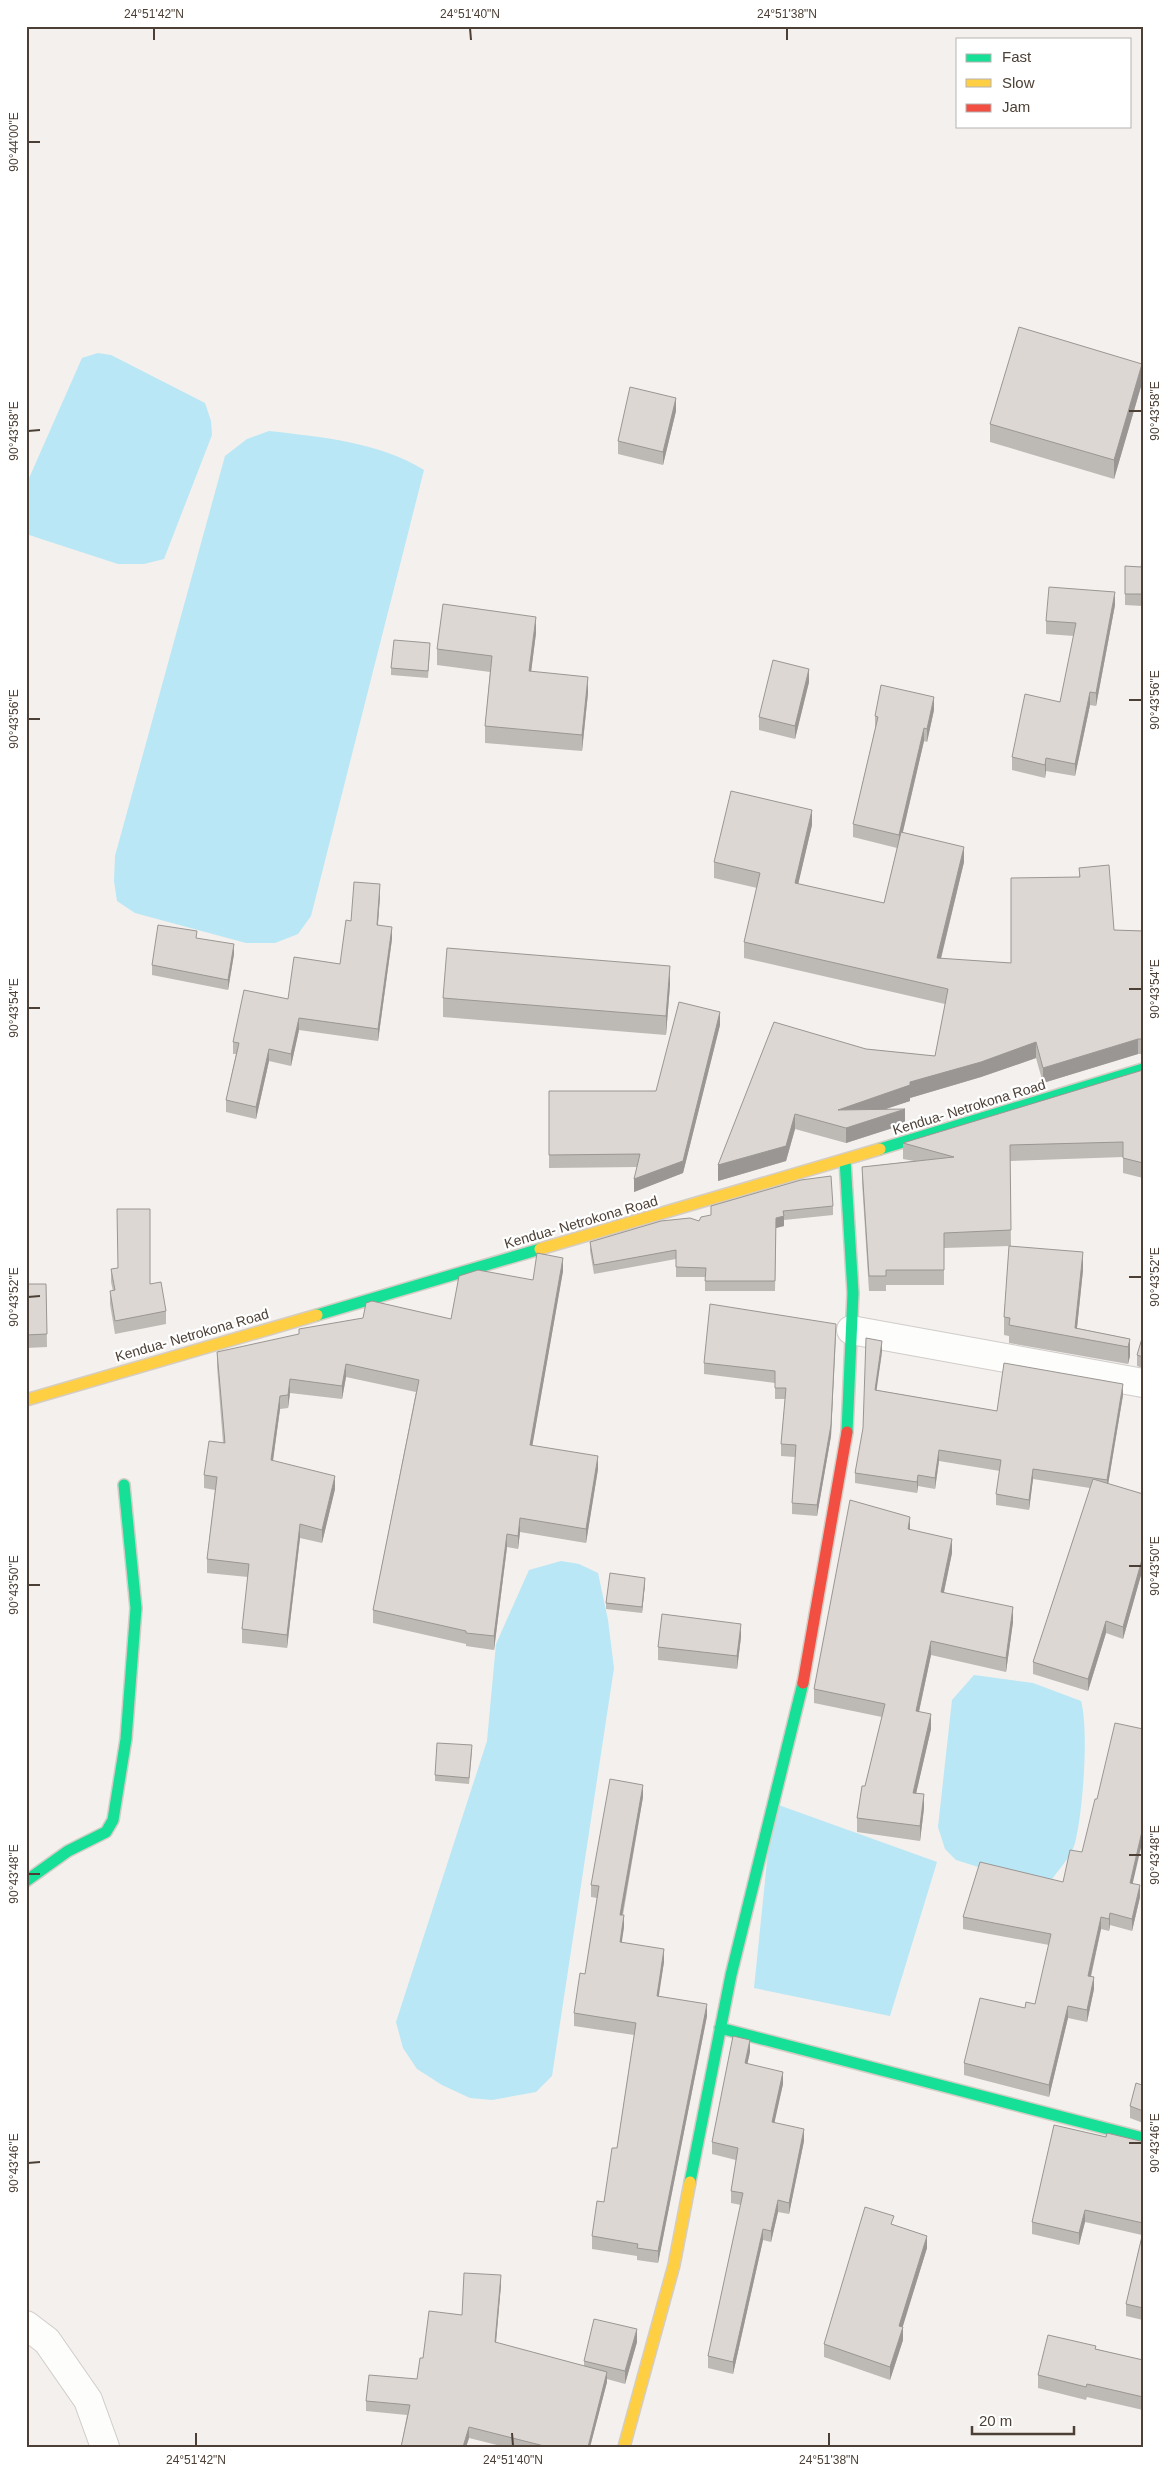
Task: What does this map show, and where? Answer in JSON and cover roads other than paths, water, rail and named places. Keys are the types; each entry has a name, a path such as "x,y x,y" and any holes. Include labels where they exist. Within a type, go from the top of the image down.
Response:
{"street":[{"name":"Kendua- Netrokona Road","path":"26,1400 845,1160 1143,1069"},
{"path":"624,2447 674,2265 731,1975 806,1670 847,1438 853,1293 845,1160"},
{"path":"851,1330 1143,1383"},
{"path":"26,1881 68,1851 106,1832 113,1820 126,1739 136,1608 124,1485"},
{"path":"720,2028 1143,2138"},
{"path":"26,2325 47,2341 88,2400 105,2447"}],"water":[{"path":"98,353 111,355 205,403 211,421 212,435 164,559 144,564 118,564 26,534 26,485 82,358"},
{"path":"269,431 349,442 369,447 388,453 424,470 311,916 298,934 275,943 246,943 135,913 117,901 114,881 115,856 225,456 247,439"},
{"path":"561,1561 579,1564 598,1573 608,1620 614,1668 552,2076 536,2092 492,2100 470,2098 442,2085 417,2069 403,2048 396,2022 487,1741 496,1644 529,1570"},
{"path":"974,1675 1033,1683 1081,1701 1085,1731 1085,1750 1083,1792 1078,1829 1075,1843 1066,1861 1053,1878 1047,1882 1007,1876 956,1860 945,1849 938,1827 952,1700"},
{"path":"773,1803 937,1862 890,2016 754,1988"}]}
